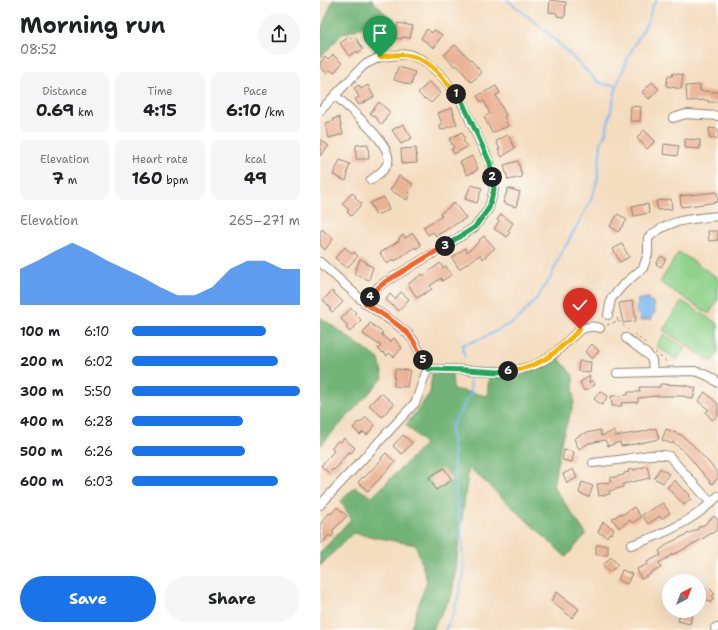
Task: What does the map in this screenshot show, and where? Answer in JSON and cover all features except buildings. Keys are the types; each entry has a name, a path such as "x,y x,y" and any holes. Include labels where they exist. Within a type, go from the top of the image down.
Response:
{"street":[{"path":"320,111 364,65 380,57 408,54 423,60 441,75 462,101 490,163 494,189 489,208 475,227 385,282 365,303"},
{"path":"335,95 377,136 388,151 388,160 384,170 371,180"},
{"path":"673,118 686,114 718,116"},
{"path":"608,315 611,299 622,285 643,268 648,254 648,238 655,231 672,222 718,216"},
{"path":"320,262 365,303 408,334 414,341 428,369"},
{"path":"428,369 498,372 517,370 536,364 554,354 580,329 592,325 600,328"},
{"path":"626,338 648,355 652,360 653,372"},
{"path":"320,505 415,403 428,369"},
{"path":"617,373 694,371 704,374 718,383"},
{"path":"593,463 651,454 669,456 711,503"},
{"path":"631,545 650,540 681,524 711,503 718,496"}],"path":[{"path":"618,321 623,327 639,337 649,347"},
{"path":"653,350 671,366"}],"green space":[{"path":"333,0 372,0 390,18 342,34 320,58 320,29"},
{"path":"679,252 718,278 718,299 709,314 660,282"},
{"path":"682,301 718,324 718,352 712,362 663,330"},
{"path":"320,317 379,359 383,378 320,446"},
{"path":"664,334 685,348 677,360 656,346"},
{"path":"559,358 573,376 574,403 562,438 553,486 586,534 566,557 469,467 452,595 432,630 410,630 427,581 416,545 353,533 320,566 320,553 351,519 341,501 355,487 372,497 425,444 406,425 430,393 432,374 452,374 453,389 487,396 489,377 516,378"}],"water":[{"path":"648,298 649,301 653,302 655,313 651,316 652,319 640,321 640,316 637,314 636,307 638,305 637,300"}],"waterway":[{"path":"507,0 547,32 598,82 608,85 617,85"},
{"path":"465,357 462,345 481,339 517,320 537,298 551,277 559,258 590,202 597,182 601,143 606,132 617,85 629,55 648,21 652,7 657,0"},
{"path":"445,630 453,615 464,575 461,525 457,500 451,427 471,393 470,381"}],"route":[{"path":"380,57 408,54 423,60 441,75 462,101 490,163 494,189 489,208 475,227 385,282 365,303 408,334 414,341 428,369 498,372 517,370 536,364 554,354 580,329"}]}
